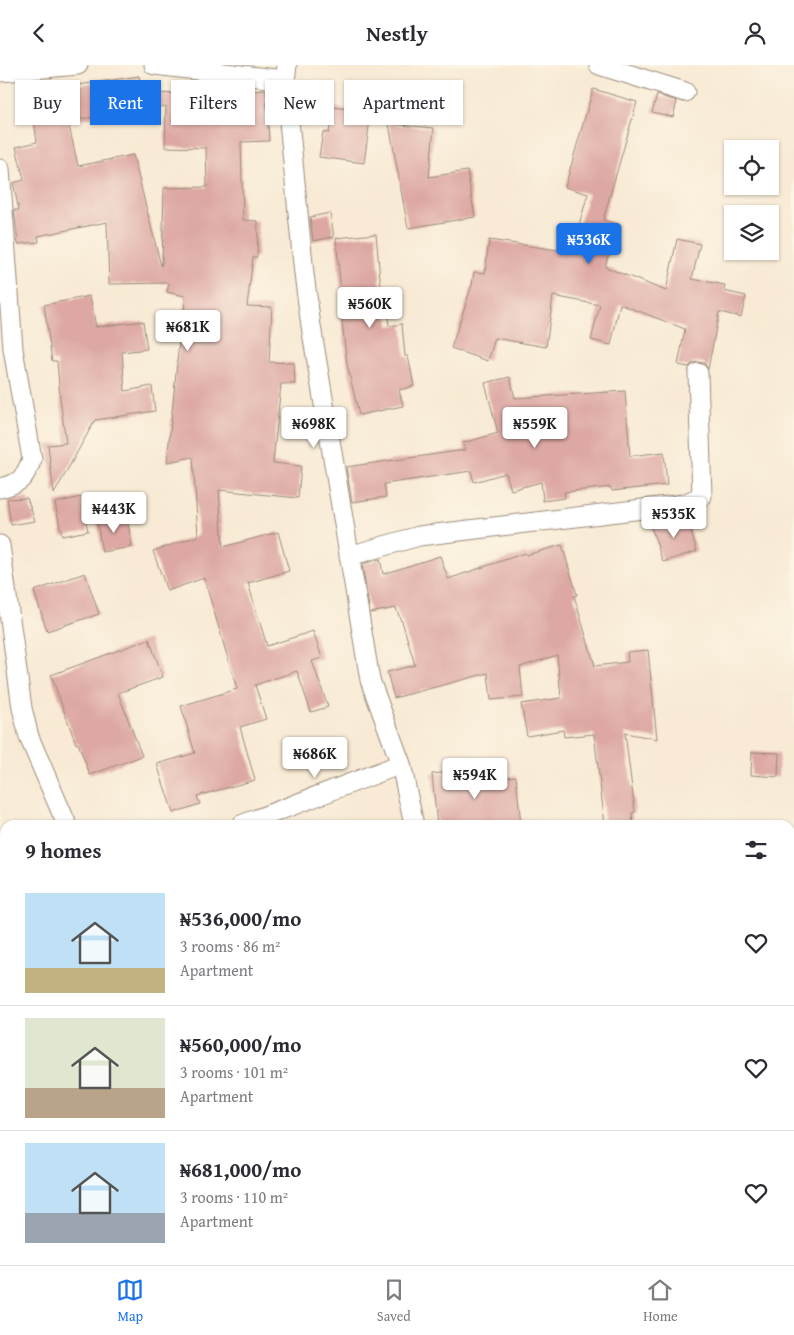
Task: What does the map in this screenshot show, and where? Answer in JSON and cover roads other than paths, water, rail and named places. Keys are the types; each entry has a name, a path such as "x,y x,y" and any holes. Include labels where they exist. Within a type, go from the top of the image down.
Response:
{"street":[{"path":"1,72 78,65"},
{"path":"154,65 286,73 310,317 370,680 401,763 413,820"},
{"path":"599,65 685,92"},
{"path":"0,169 13,349 32,459 27,471 16,484 0,488"},
{"path":"349,556 419,535 684,504 702,496 698,373"},
{"path":"0,545 22,708 29,737 66,820"},
{"path":"254,820 401,763"}]}
